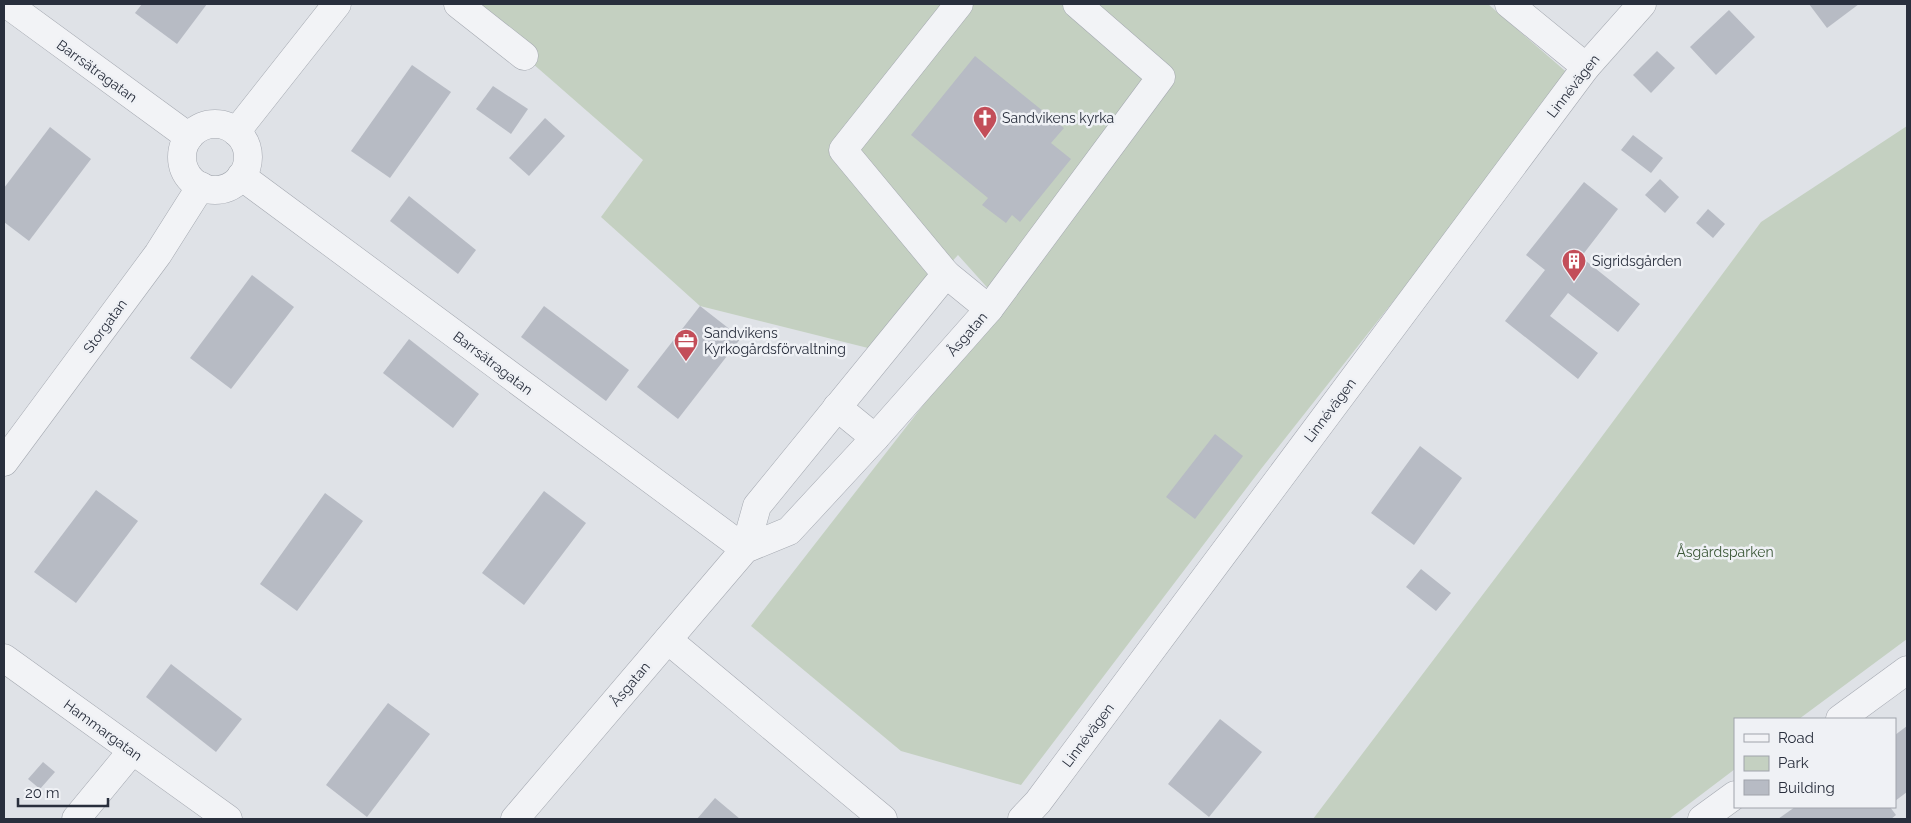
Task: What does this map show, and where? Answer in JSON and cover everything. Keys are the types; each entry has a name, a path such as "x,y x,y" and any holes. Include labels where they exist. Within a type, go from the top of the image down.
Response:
{"street":[{"name":"Barrsätragatan","path":"7,4 188,137"},
{"path":"236,132 337,4"},
{"path":"458,4 524,56"},
{"path":"946,274 843,150 958,4"},
{"path":"989,309 1161,77 1077,4"},
{"path":"1509,4 1586,67"},
{"name":"Linnévägen","path":"1022,819 1038,802 1586,67 1642,4"},
{"path":"206,125 227,126 236,132 247,148 248,158 241,176 235,183 218,190 201,186 193,181 183,165 184,146 188,137 206,125"},
{"name":"Barrsätragatan","path":"241,176 745,549"},
{"name":"Storgatan","path":"4,462 158,254 201,186"},
{"name":"Åsgatan","path":"515,819 745,549 757,506 946,274 989,309 875,438 789,531 745,549"},
{"path":"837,407 875,438"},
{"path":"668,640 883,819"},
{"name":"Hammargatan","path":"4,658 228,819"},
{"path":"1841,718 1907,670"},
{"path":"76,819 132,751"},
{"path":"1702,819 1734,796"}],"green space":[{"path":"458,4 1488,4 1571,76 1261,469 1021,785 901,751 751,626 1002,304 958,255 872,349 700,306 601,217 643,160 524,56"},
{"name":"Åsgårdsparken","path":"1907,126 1907,639 1800,718 1734,718 1734,770 1669,819 1313,819 1580,466 1761,222"}],"building":[{"path":"142,4 207,4 177,44 135,13"},
{"path":"1809,4 1859,4 1827,28"},
{"path":"1729,10 1755,37 1716,75 1690,47"},
{"path":"1657,51 1675,68 1651,93 1633,75"},
{"name":"Sandvikens kyrka","path":"975,56 1064,128 1051,143 1071,159 1020,222 1012,215 1006,223 982,205 988,198 911,135"},
{"path":"412,65 451,92 390,178 351,151"},
{"path":"493,86 528,109 511,134 476,109"},
{"path":"545,118 565,136 529,176 509,158"},
{"path":"50,127 91,159 29,241 4,222 4,188"},
{"path":"1633,135 1663,158 1651,173 1621,150"},
{"path":"1660,179 1679,197 1665,213 1645,195"},
{"name":"Sigridsgården","path":"1584,182 1618,209 1581,257 1640,304 1618,332 1568,293 1550,316 1598,353 1578,379 1505,321 1545,270 1526,255"},
{"path":"409,196 476,250 458,274 390,221"},
{"path":"1708,209 1725,224 1713,238 1696,223"},
{"path":"252,275 294,307 231,389 190,358"},
{"path":"544,306 629,370 606,401 521,337"},
{"path":"700,306 741,338 678,419 637,387"},
{"path":"409,339 479,394 453,428 383,373"},
{"path":"1215,434 1243,456 1195,519 1166,497"},
{"path":"1420,446 1462,478 1414,545 1371,513"},
{"path":"96,490 138,521 76,603 34,572"},
{"path":"544,491 586,523 524,605 482,573"},
{"path":"325,493 363,521 297,611 260,584"},
{"path":"1421,569 1451,593 1436,611 1406,587"},
{"path":"171,664 242,719 216,752 146,697"},
{"path":"388,703 430,734 367,817 326,785"},
{"path":"1220,719 1262,752 1209,817 1168,784"},
{"path":"1907,726 1907,792 1896,800 1896,734"},
{"path":"43,762 55,772 40,789 28,779"},
{"path":"715,798 740,819 697,819"},
{"path":"1794,808 1891,808 1896,815 1891,819 1778,819"}],"place":[{"name":"Sandvikens kyrka","path":"985,139"},
{"name":"Sigridsgården","path":"1574,282"},
{"name":"Sandvikens Kyrkogårdsförvaltning","path":"686,362"}]}
